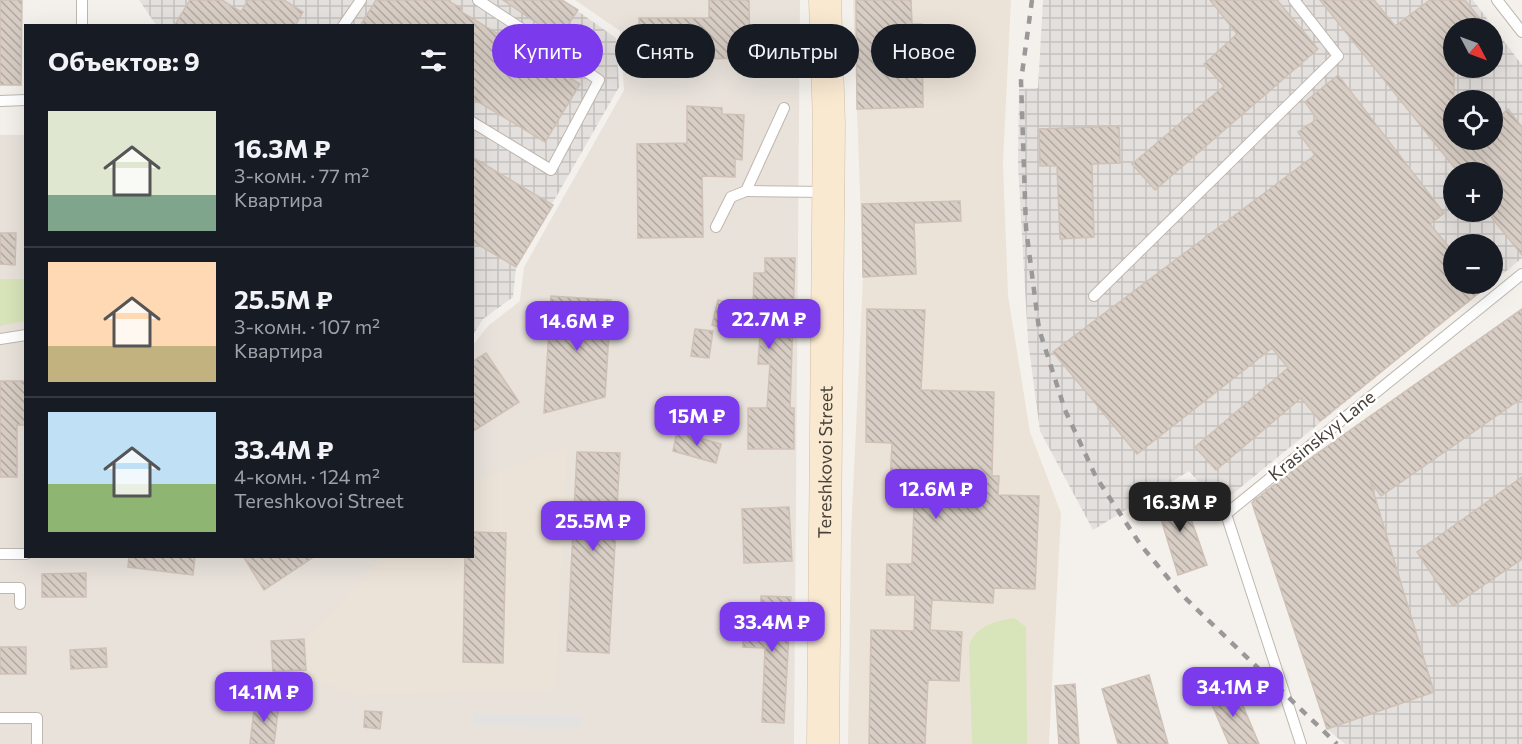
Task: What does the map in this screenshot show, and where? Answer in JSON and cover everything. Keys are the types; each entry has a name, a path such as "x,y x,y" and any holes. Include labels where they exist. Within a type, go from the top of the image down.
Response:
{"street":[{"name":"Tereshkovoi Street","path":"824,744 829,192 825,0"}],"lane":[{"path":"82,0 82,24"},
{"path":"345,24 358,4 347,0"},
{"path":"474,123 551,170 599,80 478,0"},
{"path":"1095,296 1338,56 1294,0"},
{"path":"1497,0 1522,32"},
{"path":"0,100 24,100"},
{"path":"746,191 784,108"},
{"path":"716,227 731,197 746,191 829,192"},
{"name":"Krasinskyy Lane","path":"1301,744 1226,514 1522,274"},
{"path":"0,339 24,334"},
{"path":"0,554 24,554"},
{"path":"0,588 20,588 20,604"},
{"path":"0,718 37,718 37,744"}],"shaded area":[{"path":"139,0 562,0 596,24 492,24 492,78 603,78 603,29 615,37 615,78 618,78 619,87 516,267 513,297 483,319 474,333 474,24 155,24"},
{"path":"575,0 800,0 800,24 727,24 727,78 799,78 794,744 0,744 0,135 24,135 24,558 474,558 474,344 488,326 520,301 524,267 624,90 623,78 715,78 715,24 615,24 615,28"},
{"path":"853,0 1011,0 1003,162 1008,295 1030,432 1061,513 1049,744 848,744 851,534 863,277 856,78 859,78 859,24 854,24"},
{"path":"1043,0 1473,0 1487,18 1443,18 1443,78 1503,78 1503,40 1522,65 1522,258 1503,274 1503,234 1443,234 1443,294 1478,294 1219,505 1189,471 1093,530 1040,431 1028,341 1018,165 1019,89 1038,88"},
{"path":"1522,309 1522,744 1345,744 1327,729 1251,500"},
{"path":"567,447 556,690 353,695 308,677 306,638 382,558 474,558 474,481"},
{"path":"474,713 581,716 581,728 474,725"}],"green space":[{"path":"0,279 24,279 24,321 0,326"},
{"path":"1014,618 1026,627 1027,744 972,744 969,645 981,629 993,623"}],"building":[{"path":"0,0 22,0 21,85 0,85"},
{"path":"190,0 222,0 241,12 248,0 284,0 303,12 296,24 175,24"},
{"path":"376,0 447,0 462,9 460,11 492,30 492,78 570,78 580,84 545,142 474,99 474,24 361,24"},
{"path":"503,0 562,0 578,10 568,24 538,24"},
{"path":"709,0 749,0 749,24 727,24 727,58 715,59 715,24 639,24 639,18 709,18"},
{"path":"856,0 911,0 912,24 871,24 871,78 923,78 923,107 857,109 859,24 856,24"},
{"path":"1210,0 1277,0 1318,49 1155,190 1132,164 1224,86 1204,64 1237,34"},
{"path":"1320,0 1374,0 1395,26 1430,0 1465,0 1479,18 1443,18 1443,78 1454,78 1454,90 1443,90 1443,150 1503,150 1503,114 1508,109 1522,127 1522,255 1495,222 1503,222 1503,162 1450,162"},
{"path":"1338,75 1443,212 1430,224 1443,240 1443,294 1478,294 1320,421 1301,398 1216,470 1195,447 1288,368 1272,348 1137,454 1053,352 1315,155 1298,132 1317,119 1305,102"},
{"path":"687,106 722,108 722,114 744,115 742,160 735,159 735,177 702,176 703,237 638,238 637,144 687,143"},
{"path":"1119,126 1120,163 1092,164 1094,237 1060,239 1057,166 1040,166 1039,129"},
{"path":"474,158 553,205 516,267 474,242"},
{"path":"960,201 961,221 914,223 916,274 863,277 862,204"},
{"path":"0,233 16,233 15,265 0,264"},
{"path":"765,258 795,258 790,408 794,408 794,449 748,449 748,408 767,408 770,364 758,364 762,309 748,335 712,325 718,300 753,309 754,273 765,273"},
{"path":"551,296 611,300 605,397 544,413"},
{"path":"867,309 925,310 921,390 994,392 992,476 999,476 998,495 1039,496 1035,589 994,588 993,603 932,600 930,630 962,632 959,681 928,680 925,744 869,744 871,630 914,631 915,595 886,595 887,564 912,564 914,505 889,504 892,443 866,442"},
{"path":"1522,309 1522,398 1381,496 1370,481 1434,692 1327,729 1252,503 1281,479"},
{"path":"695,329 713,331 709,358 691,356"},
{"path":"486,353 519,402 474,431 474,361"},
{"path":"0,381 24,381 24,425 17,425 17,477 0,477"},
{"path":"677,432 721,444 716,463 673,451"},
{"path":"577,452 620,453 609,653 567,651"},
{"path":"1522,477 1522,559 1453,606 1417,552"},
{"path":"1181,490 1207,565 1178,575 1155,499"},
{"path":"789,507 792,561 744,563 742,509"},
{"path":"474,532 506,533 503,663 463,662 465,558 474,558"},
{"path":"129,558 195,558 193,575 128,567"},
{"path":"244,558 312,558 264,590"},
{"path":"86,573 86,597 42,597 42,574"},
{"path":"761,596 791,597 784,723 762,722 765,648 743,647 743,623 760,624"},
{"path":"304,639 306,670 273,672 271,641"},
{"path":"0,647 26,647 26,674 0,674"},
{"path":"106,648 107,667 71,669 70,650"},
{"path":"1149,675 1168,744 1118,744 1102,689"},
{"path":"1075,684 1079,744 1059,744 1055,686"},
{"path":"1235,687 1259,744 1229,744 1209,698"},
{"path":"255,701 279,703 274,744 250,744"},
{"path":"365,711 382,712 380,729 364,727"}],"railway":[{"path":"1032,0 1021,81 1026,228 1039,329 1065,410 1096,477 1140,544 1182,595 1337,744"}]}
